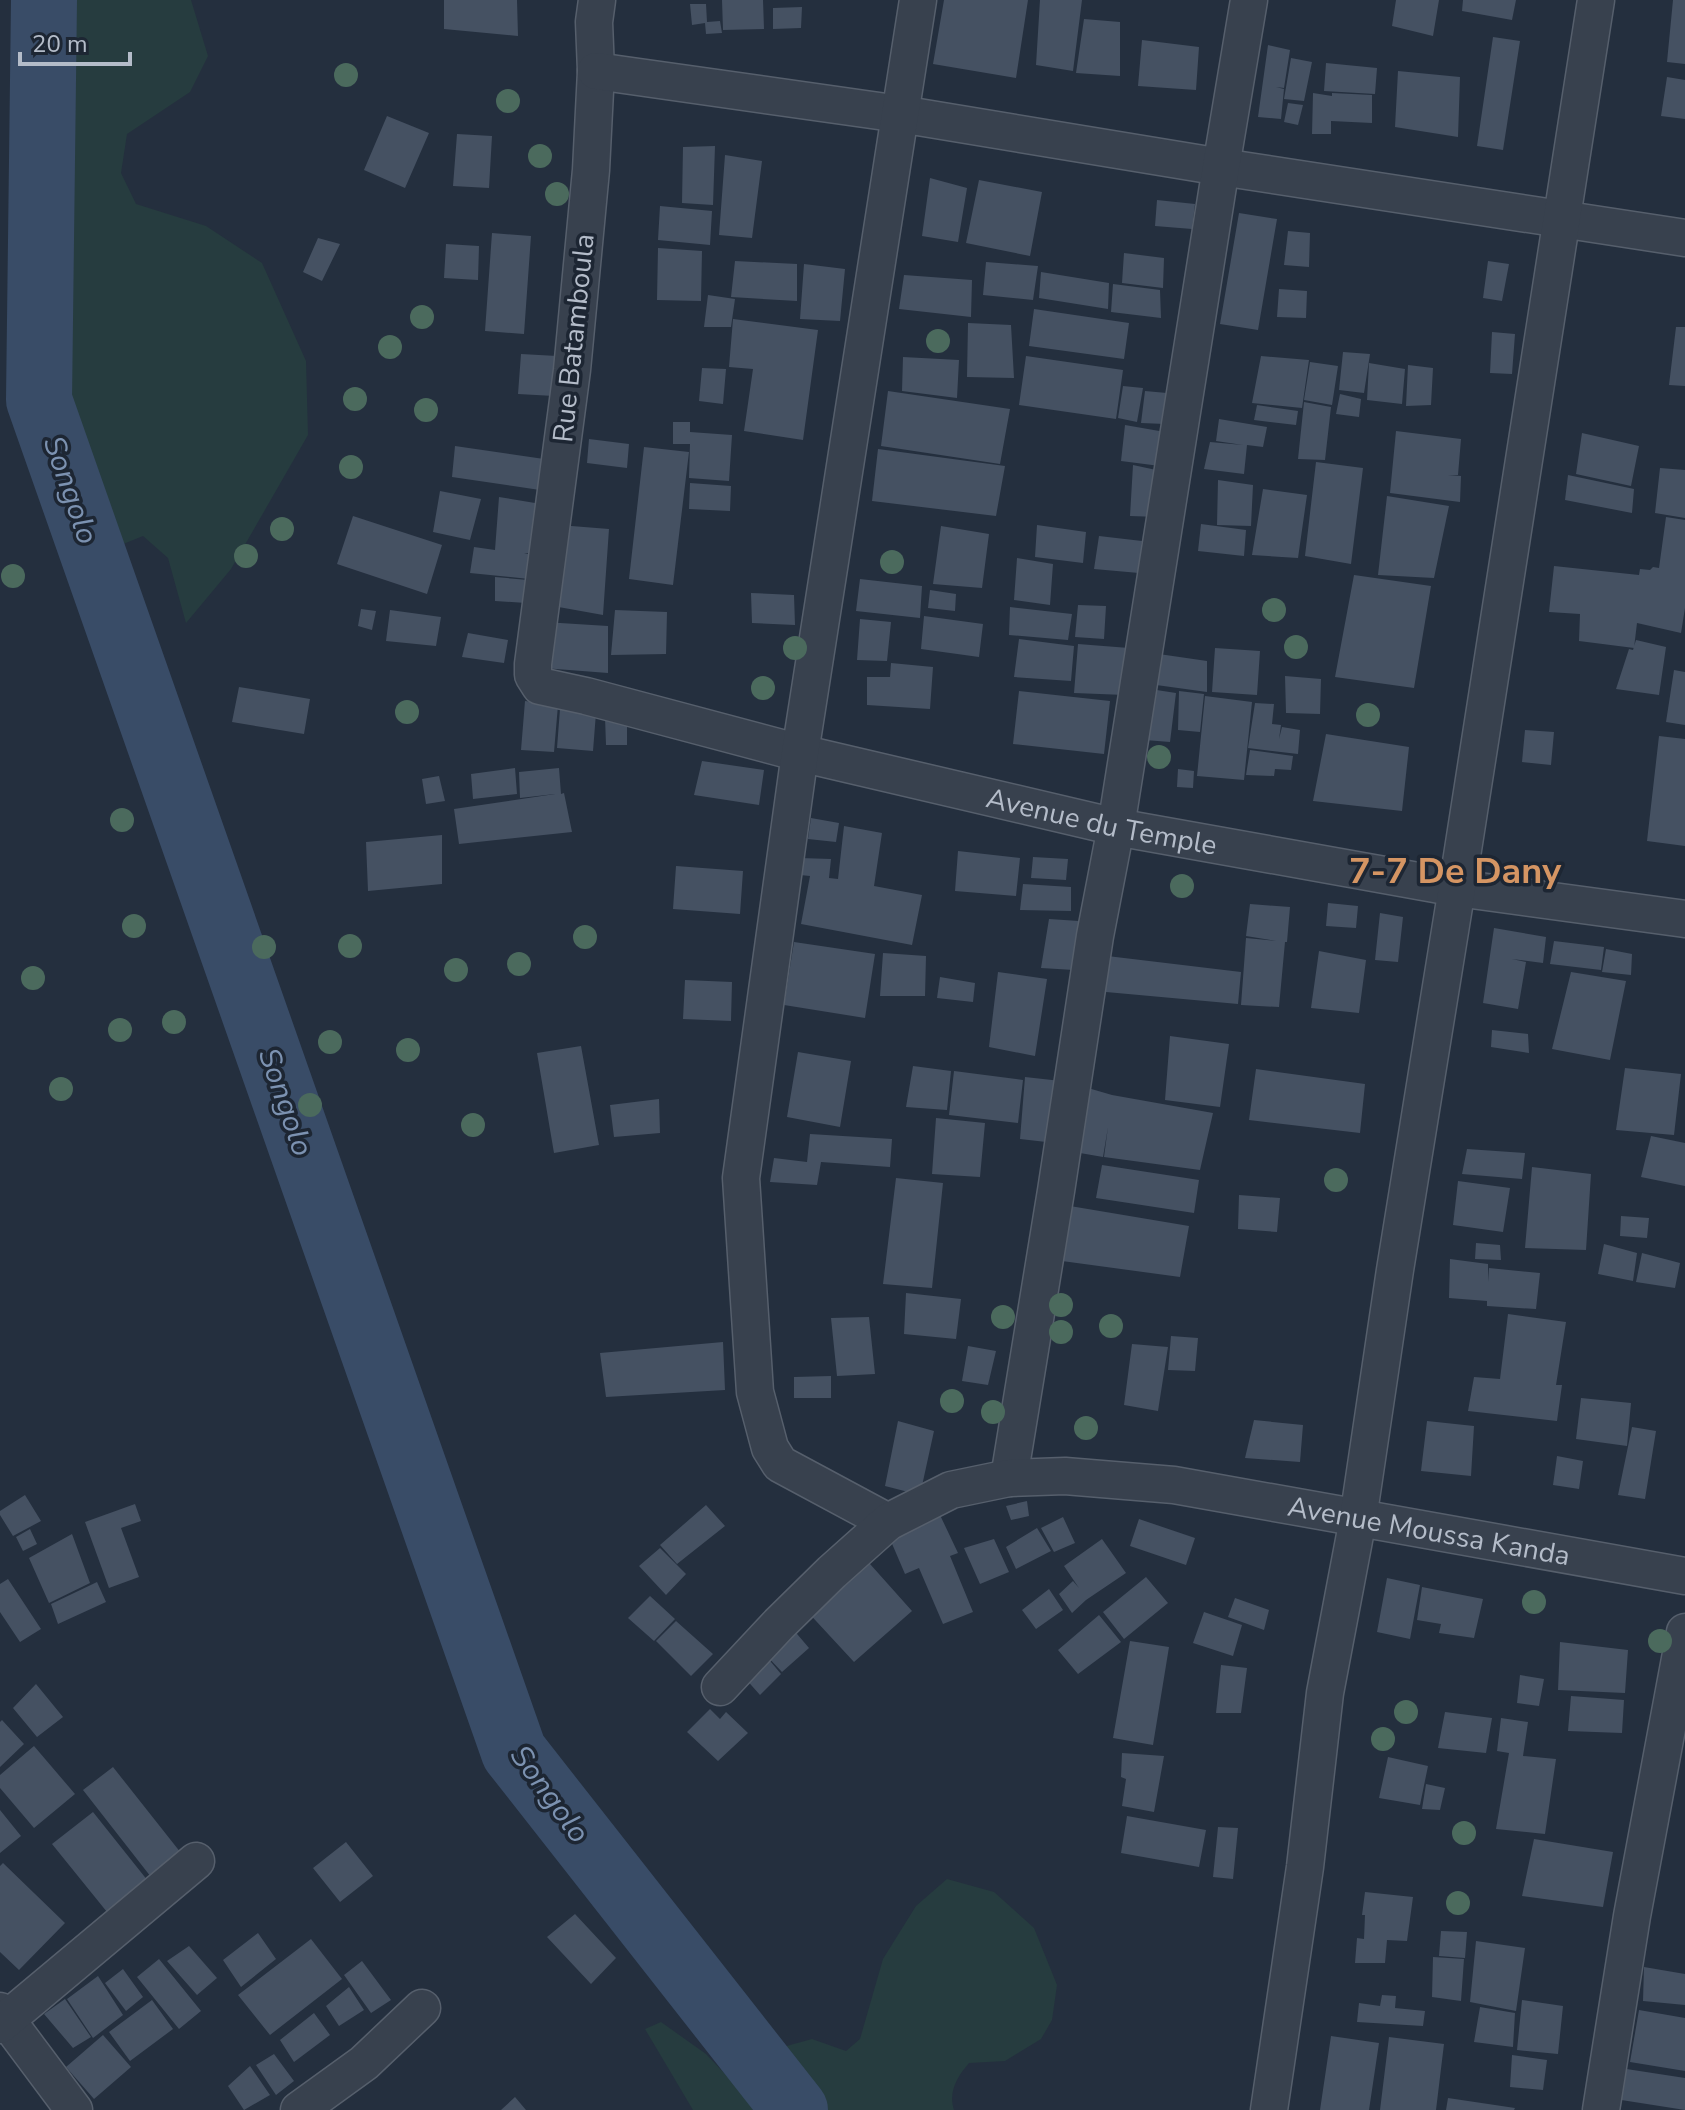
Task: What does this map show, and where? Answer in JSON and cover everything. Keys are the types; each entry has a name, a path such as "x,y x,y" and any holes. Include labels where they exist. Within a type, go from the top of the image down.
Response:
{"street":[{"name":"Rue Batamboula","path":"533,675 572,370 591,170 597,0"},
{"path":"888,1522 780,1464 770,1448 755,1392 741,1178 800,753 918,0"},
{"path":"1009,1478 1249,0"},
{"path":"1269,2110 1305,1867 1325,1693 1358,1519 1596,0"},
{"path":"596,71 900,114 1685,238"},
{"name":"Avenue du Temple","path":"533,675 540,686 800,753 1116,827 1457,888 1685,919"},
{"name":"Avenue Moussa Kanda","path":"720,1687 779,1624 888,1522 951,1490 1009,1478 1065,1476 1174,1485 1685,1576"},
{"path":"1601,2110 1632,1916 1685,1632"},
{"path":"74,2110 2,2019 196,1861"},
{"path":"299,2110 364,2063 422,2008"}],"green space":[{"path":"73,0 191,0 208,56 190,92 127,134 121,173 136,204 206,226 262,263 306,361 308,435 231,569 186,623 168,558 143,536 106,551 53,404 59,94"},
{"path":"947,1879 994,1892 1034,1928 1057,1985 1052,2020 1041,2039 1005,2061 969,2063 955,2085 952,2097 954,2110 811,2110 747,2057 812,2039 846,2051 860,2039 883,1959 916,1906"},
{"path":"661,2022 706,2054 759,2110 693,2110 645,2029"}],"building":[{"path":"444,0 517,0 518,36 444,29"},
{"path":"722,0 763,0 764,29 723,30"},
{"path":"944,0 1028,0 1016,78 933,64"},
{"path":"1040,0 1082,0 1073,71 1036,65"},
{"path":"1396,0 1439,0 1433,36 1392,26"},
{"path":"1463,0 1516,0 1512,20 1462,11"},
{"path":"1673,0 1685,0 1685,64 1667,62"},
{"path":"690,4 706,4 707,22 720,21 722,33 706,34 705,23 692,25"},
{"path":"802,7 801,28 773,29 773,8"},
{"path":"1084,19 1120,22 1120,76 1076,73"},
{"path":"1493,37 1520,41 1503,150 1477,146"},
{"path":"1142,40 1199,47 1196,90 1138,86"},
{"path":"1268,45 1290,50 1284,88 1276,87 1284,89 1281,119 1258,117"},
{"path":"1291,58 1312,62 1304,101 1284,99"},
{"path":"1326,63 1377,68 1375,94 1324,91"},
{"path":"1398,71 1460,77 1458,137 1395,127"},
{"path":"1667,77 1685,80 1685,119 1661,116"},
{"path":"1313,93 1372,95 1372,123 1331,121 1331,134 1312,134"},
{"path":"1288,103 1303,105 1298,125 1284,122"},
{"path":"387,116 429,133 405,188 364,170"},
{"path":"457,134 492,136 489,188 453,186"},
{"path":"715,146 713,205 682,203 683,147"},
{"path":"725,155 762,161 752,238 719,235"},
{"path":"930,178 967,188 958,242 922,236"},
{"path":"979,180 1042,192 1030,256 966,243"},
{"path":"1157,200 1195,204 1192,229 1155,226"},
{"path":"660,206 712,211 710,245 658,240"},
{"path":"1239,213 1277,219 1258,330 1220,324"},
{"path":"1288,231 1310,233 1309,267 1284,265"},
{"path":"492,233 531,236 524,334 485,331"},
{"path":"318,238 340,244 322,281 303,272"},
{"path":"446,244 479,246 478,280 444,278"},
{"path":"658,248 702,251 701,301 657,300"},
{"path":"1124,253 1164,258 1163,288 1122,283"},
{"path":"735,261 797,264 797,301 731,297"},
{"path":"1488,261 1509,264 1502,301 1483,298"},
{"path":"986,262 1038,266 1033,300 983,295"},
{"path":"804,264 845,269 840,321 800,319"},
{"path":"1041,272 1109,283 1108,309 1039,298"},
{"path":"904,275 972,280 971,317 899,309"},
{"path":"1113,284 1160,290 1161,318 1111,312"},
{"path":"1279,289 1307,291 1306,318 1277,317"},
{"path":"708,295 735,299 731,327 704,327"},
{"path":"1034,309 1129,323 1124,359 1029,346"},
{"path":"733,319 818,330 803,440 744,431 753,369 729,367"},
{"path":"968,323 1011,325 1014,378 967,377"},
{"path":"1676,327 1685,327 1685,386 1669,385"},
{"path":"1492,332 1515,334 1512,374 1490,373"},
{"path":"1343,352 1370,354 1364,393 1339,390"},
{"path":"521,354 557,356 554,396 518,394"},
{"path":"1026,356 1123,370 1116,419 1019,405"},
{"path":"1261,356 1309,360 1302,408 1252,403"},
{"path":"903,357 959,360 957,398 902,391"},
{"path":"1310,362 1338,366 1332,405 1304,400"},
{"path":"1369,363 1405,369 1402,404 1367,400"},
{"path":"1408,365 1433,368 1431,405 1406,406"},
{"path":"702,368 726,369 723,404 699,401"},
{"path":"1123,386 1143,388 1137,422 1118,418"},
{"path":"888,391 1010,409 1000,464 881,446"},
{"path":"1145,391 1167,393 1165,424 1141,423"},
{"path":"1340,394 1361,399 1359,417 1336,414"},
{"path":"1304,402 1331,407 1325,460 1298,459"},
{"path":"1257,405 1298,411 1296,425 1254,420"},
{"path":"1219,419 1267,427 1263,447 1247,445 1244,474 1204,469 1210,442 1243,445 1216,441"},
{"path":"673,422 690,422 690,432 732,435 729,481 689,478 690,444 673,444"},
{"path":"1125,425 1165,432 1160,466 1121,461"},
{"path":"1396,431 1461,439 1458,475 1448,475 1461,476 1460,502 1390,493"},
{"path":"1582,433 1639,446 1631,486 1576,474"},
{"path":"589,439 629,444 627,468 587,463"},
{"path":"455,446 544,459 540,490 452,477"},
{"path":"644,447 689,452 673,585 629,579"},
{"path":"878,449 1005,466 996,516 872,501"},
{"path":"1316,462 1363,468 1351,564 1305,556"},
{"path":"1133,465 1161,471 1159,517 1130,516"},
{"path":"1660,468 1685,470 1685,518 1655,513"},
{"path":"1568,475 1634,489 1632,513 1565,500"},
{"path":"1218,480 1253,485 1251,526 1217,525"},
{"path":"690,483 731,486 730,511 689,509"},
{"path":"1263,489 1307,495 1298,558 1252,555"},
{"path":"440,491 481,499 470,540 433,532"},
{"path":"1387,496 1449,506 1434,578 1378,575"},
{"path":"499,497 541,504 533,553 524,553 533,555 529,579 470,573 474,547 495,550"},
{"path":"353,516 442,545 427,594 337,564"},
{"path":"1666,517 1685,520 1685,608 1681,633 1637,623 1634,648 1579,641 1580,614 1549,612 1554,566 1639,575 1640,569 1659,568"},
{"path":"1201,524 1246,530 1244,556 1198,551"},
{"path":"559,525 609,529 603,615 553,606"},
{"path":"1037,525 1086,532 1083,563 1035,557"},
{"path":"941,526 989,534 982,588 933,584"},
{"path":"1099,536 1142,541 1139,573 1094,569"},
{"path":"1017,558 1053,564 1050,605 1014,600"},
{"path":"1354,575 1431,586 1414,688 1335,677"},
{"path":"495,577 528,580 526,603 495,601"},
{"path":"860,579 922,586 920,618 856,611"},
{"path":"930,590 956,594 955,611 928,608"},
{"path":"751,593 794,595 795,625 752,623"},
{"path":"1078,605 1106,606 1104,639 1075,637"},
{"path":"1010,607 1072,614 1068,640 1009,635"},
{"path":"361,609 376,611 372,630 358,626"},
{"path":"390,610 441,617 436,646 386,641"},
{"path":"615,610 667,612 666,654 611,655"},
{"path":"924,616 983,624 979,657 921,649"},
{"path":"860,619 891,622 887,661 857,660"},
{"path":"544,622 608,626 608,673 543,668"},
{"path":"468,633 508,640 504,663 462,657"},
{"path":"1019,639 1074,646 1071,681 1014,677"},
{"path":"1636,640 1666,647 1659,695 1616,689 1629,649 1633,650"},
{"path":"1078,644 1129,648 1125,695 1074,693"},
{"path":"1215,648 1260,651 1257,695 1212,692"},
{"path":"1152,653 1207,661 1207,692 1149,684"},
{"path":"891,663 933,667 930,709 867,705 867,677 890,677"},
{"path":"1674,670 1685,672 1685,725 1666,722"},
{"path":"1285,676 1321,679 1320,714 1286,713"},
{"path":"239,687 310,699 304,734 232,722"},
{"path":"1150,689 1176,693 1170,742 1145,740"},
{"path":"1019,691 1110,701 1104,754 1013,744"},
{"path":"1179,691 1204,694 1200,732 1178,730"},
{"path":"1205,696 1252,702 1244,780 1197,776"},
{"path":"525,701 558,705 554,752 521,750"},
{"path":"1255,703 1274,704 1272,724 1281,725 1279,739 1282,727 1300,730 1298,754 1248,748"},
{"path":"560,709 596,713 593,751 557,748"},
{"path":"605,717 627,718 627,745 606,745"},
{"path":"1525,730 1554,732 1551,765 1522,762"},
{"path":"1326,734 1409,747 1402,811 1313,801"},
{"path":"1659,736 1685,739 1685,846 1647,841"},
{"path":"1250,750 1293,756 1291,770 1275,769 1274,776 1246,775"},
{"path":"702,761 764,770 759,805 694,795"},
{"path":"515,768 517,794 473,799 471,774"},
{"path":"559,768 561,794 564,793 572,832 459,844 454,809 555,794 520,798 519,772"},
{"path":"1178,769 1194,771 1193,788 1177,787"},
{"path":"439,776 445,801 426,804 422,779"},
{"path":"811,818 839,823 836,842 808,839"},
{"path":"844,826 882,833 874,886 922,895 912,945 801,924 810,876 800,875 800,858 831,859 829,878 838,879"},
{"path":"442,835 442,884 368,891 366,842"},
{"path":"958,851 1020,858 1016,896 955,891"},
{"path":"1033,857 1068,859 1066,880 1031,878"},
{"path":"676,866 743,871 740,914 673,909"},
{"path":"1023,884 1071,887 1071,911 1020,910"},
{"path":"1328,903 1358,906 1356,928 1326,926"},
{"path":"1250,904 1290,907 1279,1007 1241,1005 1246,938 1276,941 1246,936"},
{"path":"1380,913 1403,917 1398,962 1375,960"},
{"path":"1049,919 1079,921 1074,970 1041,968"},
{"path":"1494,928 1546,937 1543,963 1512,959 1526,962 1518,1009 1483,1003"},
{"path":"1554,941 1604,947 1601,970 1550,964"},
{"path":"794,942 875,954 865,1018 784,1005"},
{"path":"1606,949 1632,954 1631,975 1602,972"},
{"path":"1319,951 1366,960 1359,1013 1311,1008"},
{"path":"883,953 926,956 925,996 880,996"},
{"path":"1099,955 1241,972 1238,1004 1095,991"},
{"path":"998,972 1047,979 1035,1056 989,1047"},
{"path":"1571,972 1626,981 1610,1060 1552,1049"},
{"path":"940,977 975,983 973,1002 937,998"},
{"path":"685,980 732,982 731,1021 683,1019"},
{"path":"1492,1030 1528,1034 1529,1053 1491,1047"},
{"path":"1170,1036 1229,1044 1220,1107 1165,1100"},
{"path":"581,1046 599,1145 554,1153 537,1053"},
{"path":"798,1052 851,1061 840,1127 787,1117"},
{"path":"913,1066 951,1071 947,1110 906,1107"},
{"path":"1625,1068 1681,1074 1674,1135 1616,1130"},
{"path":"1256,1069 1365,1084 1360,1133 1249,1120"},
{"path":"954,1071 1023,1080 1018,1123 949,1115"},
{"path":"1025,1077 1061,1081 1055,1143 1020,1139"},
{"path":"1088,1088 1213,1113 1200,1170 1104,1157 1108,1127 1103,1157 1080,1153"},
{"path":"659,1099 660,1133 614,1137 610,1105"},
{"path":"936,1118 985,1123 980,1177 932,1174"},
{"path":"810,1134 892,1139 890,1167 821,1162 817,1185 770,1182 774,1158 807,1162"},
{"path":"1651,1136 1685,1143 1685,1186 1641,1177"},
{"path":"1467,1149 1525,1153 1522,1179 1462,1174"},
{"path":"1102,1165 1199,1180 1194,1213 1096,1198"},
{"path":"1532,1167 1591,1174 1586,1250 1525,1248"},
{"path":"896,1178 943,1183 932,1288 883,1284"},
{"path":"1458,1181 1510,1188 1503,1232 1453,1225"},
{"path":"1239,1195 1280,1198 1277,1232 1238,1229"},
{"path":"1070,1206 1189,1226 1180,1277 1062,1261"},
{"path":"1621,1216 1649,1218 1647,1238 1620,1236"},
{"path":"1476,1243 1500,1245 1501,1260 1475,1259"},
{"path":"1604,1244 1637,1253 1633,1281 1598,1274"},
{"path":"1642,1253 1680,1263 1675,1288 1636,1282"},
{"path":"1450,1259 1488,1264 1488,1282 1489,1268 1540,1273 1536,1309 1487,1306 1487,1301 1449,1298"},
{"path":"906,1293 961,1299 956,1339 904,1334"},
{"path":"1508,1314 1566,1322 1556,1385 1562,1385 1557,1421 1468,1411 1474,1377 1500,1379"},
{"path":"869,1317 875,1374 837,1376 831,1318"},
{"path":"1171,1336 1198,1338 1195,1371 1168,1370"},
{"path":"723,1342 725,1390 606,1397 600,1353"},
{"path":"1132,1344 1168,1347 1158,1411 1124,1405"},
{"path":"968,1346 996,1351 988,1385 962,1381"},
{"path":"831,1376 831,1398 794,1398 794,1377"},
{"path":"1581,1398 1631,1403 1627,1446 1576,1439"},
{"path":"1254,1420 1303,1425 1300,1462 1245,1458"},
{"path":"898,1421 934,1431 920,1495 885,1486"},
{"path":"1427,1421 1474,1426 1471,1476 1421,1471"},
{"path":"1632,1427 1656,1431 1645,1499 1618,1495"},
{"path":"1557,1456 1583,1461 1579,1489 1553,1485"},
{"path":"25,1495 41,1521 13,1536 0,1511"},
{"path":"1027,1501 1029,1516 1011,1520 1006,1506"},
{"path":"135,1504 141,1521 121,1528 139,1577 109,1588 85,1522"},
{"path":"706,1505 725,1526 677,1564 660,1545"},
{"path":"940,1515 958,1553 950,1556 973,1612 943,1624 919,1568 905,1574 890,1539"},
{"path":"1063,1517 1075,1543 1054,1552 1041,1528"},
{"path":"1139,1519 1195,1538 1186,1565 1130,1546"},
{"path":"1037,1528 1051,1551 1016,1569 1006,1547"},
{"path":"30,1529 37,1544 23,1551 16,1537"},
{"path":"72,1534 90,1583 49,1603 29,1558"},
{"path":"994,1539 1009,1572 980,1584 964,1548"},
{"path":"1102,1539 1126,1573 1072,1613 1059,1594 1073,1581 1079,1588 1064,1566"},
{"path":"660,1548 686,1574 666,1595 639,1566"},
{"path":"862,1555 912,1611 854,1662 804,1608"},
{"path":"1146,1577 1168,1603 1124,1639 1103,1612"},
{"path":"1387,1578 1420,1585 1410,1639 1377,1632"},
{"path":"8,1579 41,1629 20,1642 0,1612 0,1584"},
{"path":"97,1582 106,1602 58,1624 51,1604"},
{"path":"1422,1587 1483,1599 1474,1638 1439,1633 1441,1624 1417,1620"},
{"path":"1049,1589 1063,1610 1036,1629 1022,1610"},
{"path":"650,1596 675,1619 654,1641 628,1618"},
{"path":"1235,1598 1269,1610 1264,1630 1228,1617"},
{"path":"1204,1612 1242,1625 1233,1656 1193,1643"},
{"path":"1099,1615 1121,1642 1078,1674 1058,1650"},
{"path":"676,1621 713,1654 691,1676 656,1641"},
{"path":"792,1628 809,1648 782,1672 765,1654"},
{"path":"1130,1641 1169,1647 1153,1745 1113,1738"},
{"path":"1560,1642 1628,1650 1625,1693 1558,1690"},
{"path":"766,1656 781,1674 760,1695 744,1677"},
{"path":"1221,1665 1247,1668 1241,1713 1216,1713"},
{"path":"1520,1675 1544,1679 1539,1706 1517,1703"},
{"path":"36,1684 63,1717 37,1737 13,1708"},
{"path":"1571,1696 1624,1700 1622,1733 1568,1731"},
{"path":"710,1709 720,1719 726,1712 748,1733 718,1761 687,1732"},
{"path":"1445,1712 1492,1718 1486,1753 1438,1748"},
{"path":"1501,1718 1528,1722 1523,1756 1556,1759 1545,1834 1496,1829 1509,1753 1497,1751"},
{"path":"2,1720 24,1744 0,1767 0,1722"},
{"path":"34,1746 75,1794 34,1828 0,1788 0,1775"},
{"path":"1122,1753 1164,1756 1154,1812 1122,1806 1126,1779 1121,1777"},
{"path":"1388,1757 1428,1766 1420,1805 1379,1798"},
{"path":"113,1767 181,1853 151,1877 83,1790"},
{"path":"1426,1784 1445,1788 1440,1810 1422,1809"},
{"path":"0,1810 21,1836 0,1853"},
{"path":"93,1812 148,1881 107,1912 52,1844"},
{"path":"1127,1816 1206,1830 1199,1867 1121,1853"},
{"path":"1218,1827 1238,1828 1233,1879 1213,1877"},
{"path":"1534,1839 1613,1852 1603,1907 1522,1896"},
{"path":"346,1842 373,1876 340,1902 313,1868"},
{"path":"3,1863 65,1923 19,1970 0,1952 0,1866"},
{"path":"1365,1892 1413,1897 1407,1941 1387,1940 1385,1963 1355,1963 1357,1938 1364,1939 1365,1915 1362,1915"},
{"path":"575,1914 616,1958 591,1984 547,1937"},
{"path":"1441,1931 1467,1932 1465,1958 1439,1956"},
{"path":"258,1933 276,1959 241,1987 223,1960"},
{"path":"311,1939 342,1979 270,2035 238,1995"},
{"path":"1476,1941 1525,1948 1516,2011 1470,2002"},
{"path":"189,1946 217,1978 197,1995 167,1961"},
{"path":"1433,1957 1464,1959 1461,2001 1432,1997"},
{"path":"159,1959 201,2011 179,2029 137,1977"},
{"path":"362,1961 391,2000 371,2013 344,1975"},
{"path":"1644,1967 1685,1974 1685,2005 1643,2001"},
{"path":"123,1969 143,1997 126,2011 105,1983"},
{"path":"98,1976 123,2015 93,2038 67,1999"},
{"path":"349,1987 364,2010 339,2026 326,2006"},
{"path":"1382,1995 1396,1996 1395,2008 1425,2011 1423,2026 1357,2022 1359,2003 1380,2006"},
{"path":"65,1999 91,2037 73,2048 44,2014"},
{"path":"152,2000 173,2029 130,2061 109,2032"},
{"path":"1522,2000 1563,2006 1558,2054 1517,2050"},
{"path":"1480,2007 1515,2013 1513,2047 1474,2042"},
{"path":"1639,2010 1685,2018 1685,2071 1630,2062"},
{"path":"314,2013 330,2035 294,2062 280,2040"},
{"path":"103,2035 131,2067 94,2099 66,2067"},
{"path":"1331,2036 1379,2043 1369,2110 1320,2110"},
{"path":"1389,2037 1444,2044 1436,2110 1380,2110"},
{"path":"274,2054 294,2081 276,2095 256,2065"},
{"path":"1512,2055 1547,2060 1543,2090 1510,2087"},
{"path":"250,2066 270,2095 244,2110 228,2086"},
{"path":"1620,2068 1685,2078 1685,2110 1615,2099"},
{"path":"515,2097 526,2110 501,2110"},
{"path":"1448,2098 1515,2108 1446,2110"}],"waterway":[{"name":"Songolo","path":"44,0 39,400 514,1752 795,2110"}],"district":[{"name":"7-7 De Dany","path":"1455,870"}]}
